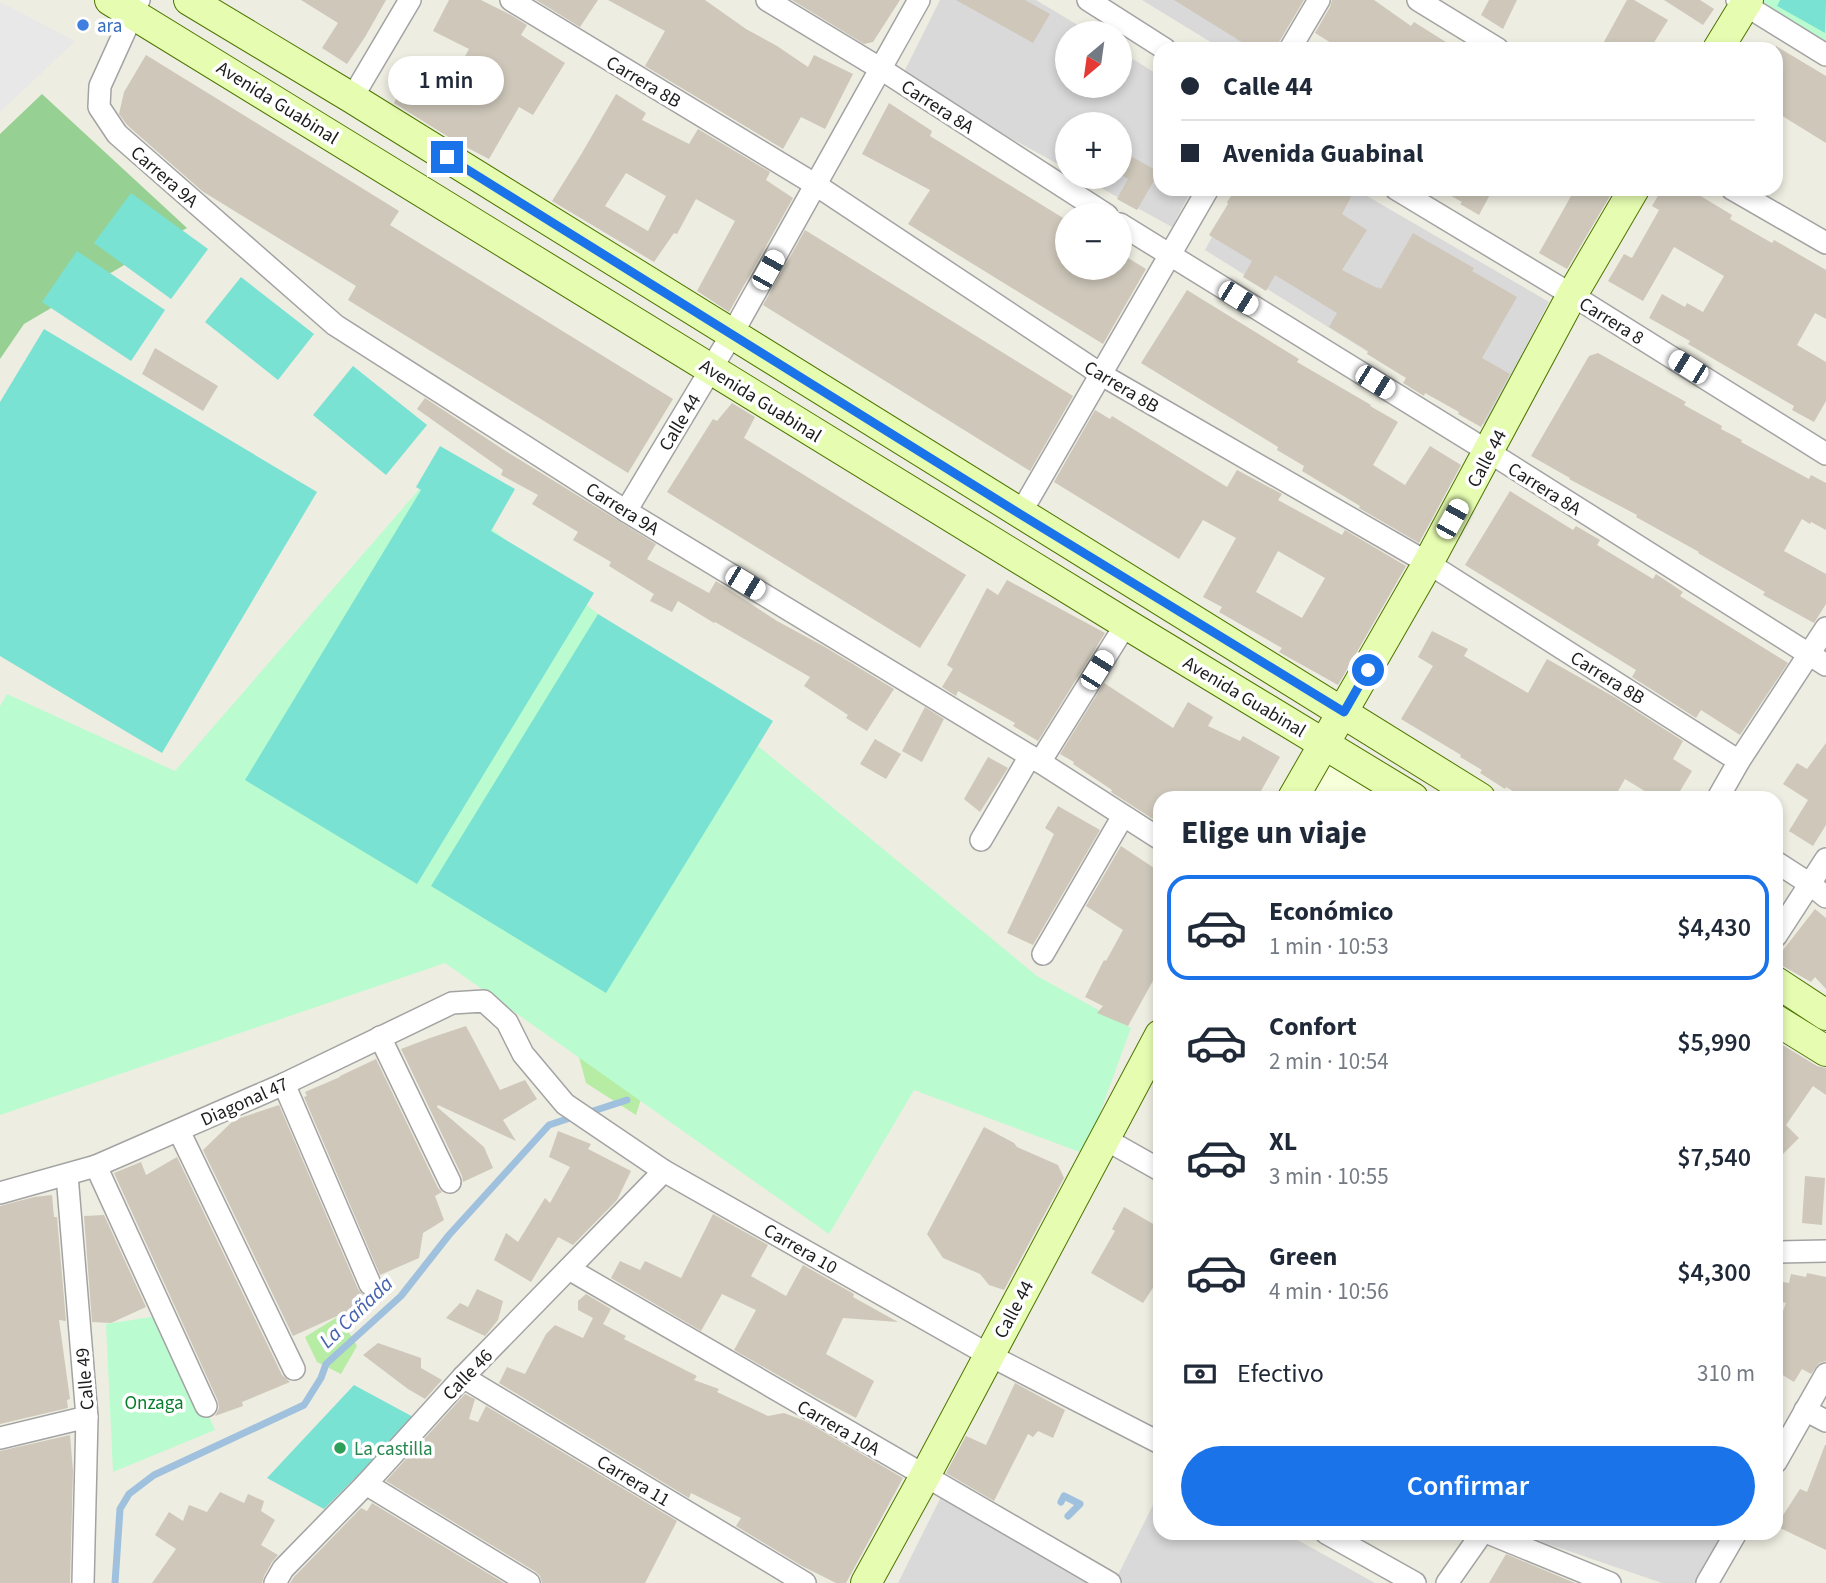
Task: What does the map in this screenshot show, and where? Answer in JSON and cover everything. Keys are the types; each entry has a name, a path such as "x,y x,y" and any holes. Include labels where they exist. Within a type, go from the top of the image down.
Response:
{"main road":[{"name":"Avenida Guabinal","path":"189,0 352,98 1469,791"},
{"path":"1722,42 1743,2"},
{"name":"Avenida Guabinal","path":"128,4 712,369 1401,791"},
{"name":"Calle 44","path":"1297,791 1428,564 1572,295 1629,196"},
{"path":"1783,987 1826,1015"},
{"path":"1783,1024 1826,1051"},
{"name":"Calle 44","path":"866,1583 1153,1048"}],"street":[{"path":"352,98 410,0"},
{"name":"Carrera 8B","path":"511,0 816,185 1102,375 1428,564 1739,761"},
{"name":"Carrera 8A","path":"767,0 881,69 1088,203"},
{"name":"Calle 44","path":"626,511 712,369 919,0"},
{"path":"1088,0 1154,42"},
{"path":"1294,42 1319,0"},
{"path":"1418,0 1487,42"},
{"path":"1743,2 1826,55"},
{"name":"Carrera 9A","path":"128,4 100,86 99,107 117,134 335,325 626,511 1035,759 1153,835"},
{"path":"1020,514 1205,196"},
{"name":"Carrera 8","path":"1408,196 1826,453"},
{"path":"1744,196 1826,243"},
{"name":"Carrera 8A","path":"1132,232 1489,452 1817,660"},
{"path":"981,840 1126,624"},
{"path":"1722,791 1739,761 1817,660 1826,628"},
{"path":"1043,954 1123,816"},
{"path":"1783,928 1818,891 1826,859"},
{"path":"1783,867 1818,891"},
{"name":"Diagonal 47","path":"0,1192 96,1166 284,1084 452,1003 484,1001"},
{"name":"Carrera 10","path":"484,1001 507,1022 523,1054 565,1104 664,1171 989,1355 1153,1437"},
{"path":"380,1037 450,1182"},
{"path":"284,1084 370,1284"},
{"path":"1112,1126 1153,1164"},
{"path":"179,1130 294,1369"},
{"path":"96,1166 206,1406"},
{"name":"Calle 46","path":"275,1583 283,1569 366,1484 463,1377 664,1171"},
{"name":"Calle 49","path":"67,1175 87,1417 83,1583"},
{"path":"1783,1252 1826,1251"},
{"name":"Carrera 10A","path":"569,1269 1110,1583"},
{"path":"1783,1449 1826,1374"},
{"name":"Carrera 11","path":"463,1377 805,1583"},
{"path":"1805,1410 1826,1420"},
{"path":"0,1438 87,1417"},
{"path":"366,1484 529,1583"},
{"path":"1338,1540 1415,1583"},
{"path":"1447,1583 1477,1540"},
{"path":"1505,1540 1610,1583"},
{"path":"1707,1583 1731,1540"}],"shaded area":[{"path":"940,0 1036,0 1071,21 1055,21 1055,98 1132,98 1132,58 1153,72 1153,196 1188,196 1172,227 1103,189 1132,189 1132,112 1055,112 1055,162 901,78"},
{"path":"1142,0 1303,0 1279,42 1211,42"},
{"path":"1780,0 1826,0 1825,33 1777,6"},
{"path":"0,2 75,41 0,112"},
{"path":"131,193 208,249 171,299 94,243"},
{"path":"1234,196 1367,196 1549,302 1485,425 1205,250"},
{"path":"77,251 165,310 131,361 42,302"},
{"path":"241,277 314,334 278,380 205,322"},
{"path":"44,329 317,492 162,753 0,656 0,402"},
{"path":"353,366 427,425 386,475 313,415"},
{"path":"440,446 515,489 491,531 594,593 417,884 245,780 421,490 416,487"},
{"path":"598,614 773,721 606,993 431,886"},
{"path":"1322,759 1373,791 1303,791"},
{"name":"La castilla","path":"354,1385 415,1418 324,1509 267,1478"},
{"path":"942,1495 1096,1583 898,1583"},
{"path":"1153,1505 1153,1540 1298,1540 1375,1583 1123,1583 1116,1579"},
{"path":"1536,1540 1723,1540 1696,1583 1662,1583"}],"green space":[{"path":"1764,0 1826,0 1826,49 1759,8"},
{"path":"42,94 187,228 24,324 0,359 0,134"},
{"path":"429,478 1037,976 1131,1028 1085,1154 914,1090 829,1234 445,963 0,1115 0,706 7,694 175,771"},
{"path":"570,1024 664,1025 636,1115 586,1083"},
{"name":"Onzaga","path":"164,1315 215,1430 113,1472 106,1324"},
{"path":"339,1316 357,1346 341,1374 317,1362 305,1337"}],"building":[{"path":"301,0 386,0 347,64 322,48 338,23"},
{"path":"449,0 481,0 511,15 527,25 521,35 565,63 533,115 519,107 489,159 394,103 408,75 444,94 469,49 433,31"},
{"path":"536,0 598,0 580,27"},
{"path":"608,0 705,0 808,67 814,55 853,74 825,129 801,117 783,149 645,66 665,31"},
{"path":"792,0 900,0 873,42 864,44"},
{"path":"956,0 1025,0 1050,14 1033,43"},
{"path":"1174,0 1304,0 1279,42 1242,42"},
{"path":"1332,0 1374,0 1411,26 1414,22 1446,42 1330,42 1315,33"},
{"path":"1489,0 1517,0 1503,29 1481,15"},
{"path":"1627,0 1634,0 1668,20 1654,42 1604,42"},
{"path":"1664,0 1700,0 1714,9 1703,25"},
{"path":"1783,50 1826,76 1826,143 1783,116"},
{"path":"146,55 399,211 390,225 673,399 628,473 348,300 356,286 202,191 127,125 119,114 124,92"},
{"path":"616,94 646,113 642,120 689,144 698,129 770,172 766,180 793,198 729,312 697,291 735,221 696,199 677,234 674,233 654,262 552,201","holes":["626,173 666,196 648,231 605,206"]},
{"path":"889,103 932,131 930,136 1055,213 1055,280 1132,280 1132,260 1146,269 1103,344 908,224 930,190 862,154"},
{"path":"1132,157 1153,169 1153,182 1137,210 1132,207 1132,203 1117,199 1122,189 1132,189"},
{"path":"1231,196 1349,196 1351,197 1342,214 1367,230 1342,270 1381,289 1413,233 1474,268 1472,271 1517,297 1482,358 1510,374 1481,427 1458,414 1459,412 1403,383 1406,378 1329,327 1337,313 1275,275 1266,291 1243,277 1252,261 1209,235"},
{"path":"1451,196 1489,196 1479,215 1460,204 1462,202"},
{"path":"1571,196 1610,196 1567,269 1539,253"},
{"path":"1658,196 1701,196 1732,215 1730,219 1826,270 1826,319 1815,313 1797,345 1826,362 1826,401 1814,422 1792,410 1794,406 1649,318 1662,294 1685,307 1687,303 1703,312 1724,276 1674,247 1643,301 1608,281 1624,254 1632,258 1659,210 1652,206"},
{"path":"805,230 1073,396 1030,471 763,305"},
{"path":"1187,290 1299,359 1297,362 1398,422 1373,465 1405,485 1430,446 1461,465 1419,543 1302,471 1304,466 1277,450 1278,447 1141,363"},
{"path":"155,348 218,386 203,411 142,374"},
{"path":"1598,353 1686,402 1684,405 1722,426 1721,429 1742,440 1741,442 1809,479 1811,475 1826,483 1826,530 1802,519 1784,551 1826,574 1826,604 1814,623 1763,595 1765,592 1636,517 1637,515 1531,456 1589,356"},
{"path":"425,398 656,544 647,559 709,593 716,581 777,621 894,689 867,731 804,686 810,677 678,601 672,612 650,601 654,594 609,566 611,562 573,540 578,532 532,504 538,495 501,475 503,470 417,409"},
{"path":"732,403 755,417 744,438 966,575 920,648 667,492 713,419 717,421"},
{"path":"1095,410 1110,419 1112,416 1227,487 1237,470 1282,494 1278,500 1342,535 1345,530 1406,566 1338,685 1279,652 1282,648 1219,612 1222,607 1203,597 1236,538 1203,520 1179,559 1054,482","holes":["1278,551 1325,578 1302,618 1256,592"]},
{"path":"1510,491 1573,530 1576,526 1600,540 1597,545 1653,579 1656,574 1683,592 1680,596 1788,663 1740,735 1701,710 1696,718 1632,677 1636,670 1465,565"},
{"path":"1007,580 1105,633 1038,741 1013,726 1015,723 958,691 956,696 942,687 953,669 947,665 987,588 998,595"},
{"path":"1432,631 1468,649 1464,656 1528,693 1547,659 1616,698 1683,741 1673,759 1692,771 1680,791 1645,791 1625,779 1618,791 1505,789 1480,773 1482,770 1460,757 1461,755 1401,719 1433,666 1418,657"},
{"path":"1104,683 1173,728 1188,702 1213,717 1208,726 1240,741 1243,736 1280,757 1261,791 1153,791 1153,819 1060,754"},
{"path":"925,707 944,719 922,762 902,751"},
{"path":"875,739 901,754 886,779 860,764"},
{"path":"1826,743 1826,825 1813,846 1789,831 1808,800 1783,784 1797,763 1807,769"},
{"path":"988,757 1008,768 980,812 964,799"},
{"path":"1058,806 1100,830 1033,945 1007,933 1054,834 1045,828"},
{"path":"1121,846 1153,867 1153,981 1128,1026 1097,1013 1103,1006 1085,997 1123,930 1086,906"},
{"path":"1815,909 1826,918 1826,989 1815,977 1811,982 1783,966 1783,950"},
{"path":"466,1026 500,1090 525,1080 537,1099 503,1120 516,1141 438,1105 437,1107 484,1147 493,1168 463,1182 401,1049"},
{"path":"1783,1045 1817,1066 1826,1068 1826,1095 1813,1086 1786,1125 1799,1138 1783,1154"},
{"path":"376,1059 442,1192 435,1196 444,1220 423,1233 419,1258 380,1275 304,1097 307,1096 305,1092"},
{"path":"279,1105 358,1289 367,1296 369,1302 349,1317 346,1312 293,1336 203,1150 234,1120"},
{"path":"984,1127 1017,1147 1058,1165 1064,1178 1004,1290 989,1285 980,1274 943,1258 927,1234"},
{"path":"558,1131 591,1144 588,1149 631,1171 617,1200 573,1245 558,1237 531,1282 494,1260 506,1233 518,1242 545,1198 550,1203 570,1167 549,1157"},
{"path":"177,1157 282,1375 290,1382 242,1402 243,1406 215,1416 219,1408 218,1401 114,1173 141,1162 146,1175"},
{"path":"1805,1176 1825,1178 1822,1225 1802,1223"},
{"path":"52,1195 54,1217 57,1217 66,1321 59,1320 70,1399 67,1400 68,1408 0,1424 0,1206"},
{"path":"1124,1207 1153,1224 1153,1288 1143,1303 1091,1273 1115,1231 1112,1229"},
{"path":"713,1214 768,1245 751,1276 786,1296 803,1265 898,1322 843,1318 826,1354 874,1381 856,1418 734,1350 756,1310 722,1294 701,1331 611,1278 620,1261 640,1270 645,1261 681,1278"},
{"path":"104,1215 146,1307 111,1323 92,1322 84,1216"},
{"path":"1807,1273 1826,1277 1826,1361 1819,1363 1811,1374 1802,1369 1794,1382 1783,1375 1783,1311 1786,1303 1783,1302 1783,1282 1789,1283 1791,1274 1806,1277"},
{"path":"477,1289 503,1301 498,1320 485,1336 446,1318 460,1303 468,1307"},
{"path":"586,1294 611,1309 603,1324 626,1336 624,1339 697,1376 694,1380 719,1389 717,1392 768,1416 784,1413 805,1421 903,1478 846,1583 836,1583 802,1566 736,1526 741,1518 691,1493 689,1498 499,1383 507,1367 525,1374 546,1334 555,1325 583,1338 593,1318 578,1310 578,1301"},
{"path":"378,1343 421,1358 421,1368 442,1380 425,1399 363,1355"},
{"path":"1015,1383 1065,1410 1053,1438 1038,1431 1033,1437 1028,1434 994,1501 946,1473 966,1436 986,1445"},
{"path":"465,1394 475,1399 469,1419 478,1422 486,1406 677,1521 645,1583 542,1583 536,1572 386,1481"},
{"path":"70,1435 73,1471 70,1583 0,1583 0,1451"},
{"path":"1826,1445 1826,1550 1783,1529 1783,1515 1800,1489 1807,1492"},
{"path":"220,1492 244,1503 248,1494 264,1501 261,1511 275,1520 261,1545 278,1555 262,1583 152,1583 176,1549 155,1535 169,1512 183,1521 189,1505 207,1512"},
{"path":"372,1503 504,1583 290,1583 361,1508 367,1511"},
{"path":"1506,1554 1575,1583 1489,1583"}],"waterway":[{"name":"La Cañada","path":"587,1113 627,1100"},
{"name":"La Cañada","path":"115,1583 120,1509 129,1494 154,1475 304,1405 321,1378 326,1364 401,1296 449,1235 549,1125 576,1116"},
{"path":"1061,1502 1064,1496 1080,1504 1068,1516"}],"place":[{"name":"ara","path":"83,25"},
{"name":"La castilla","path":"340,1448"}],"route":[{"path":"447,157 1344,712 1368,670"}]}
